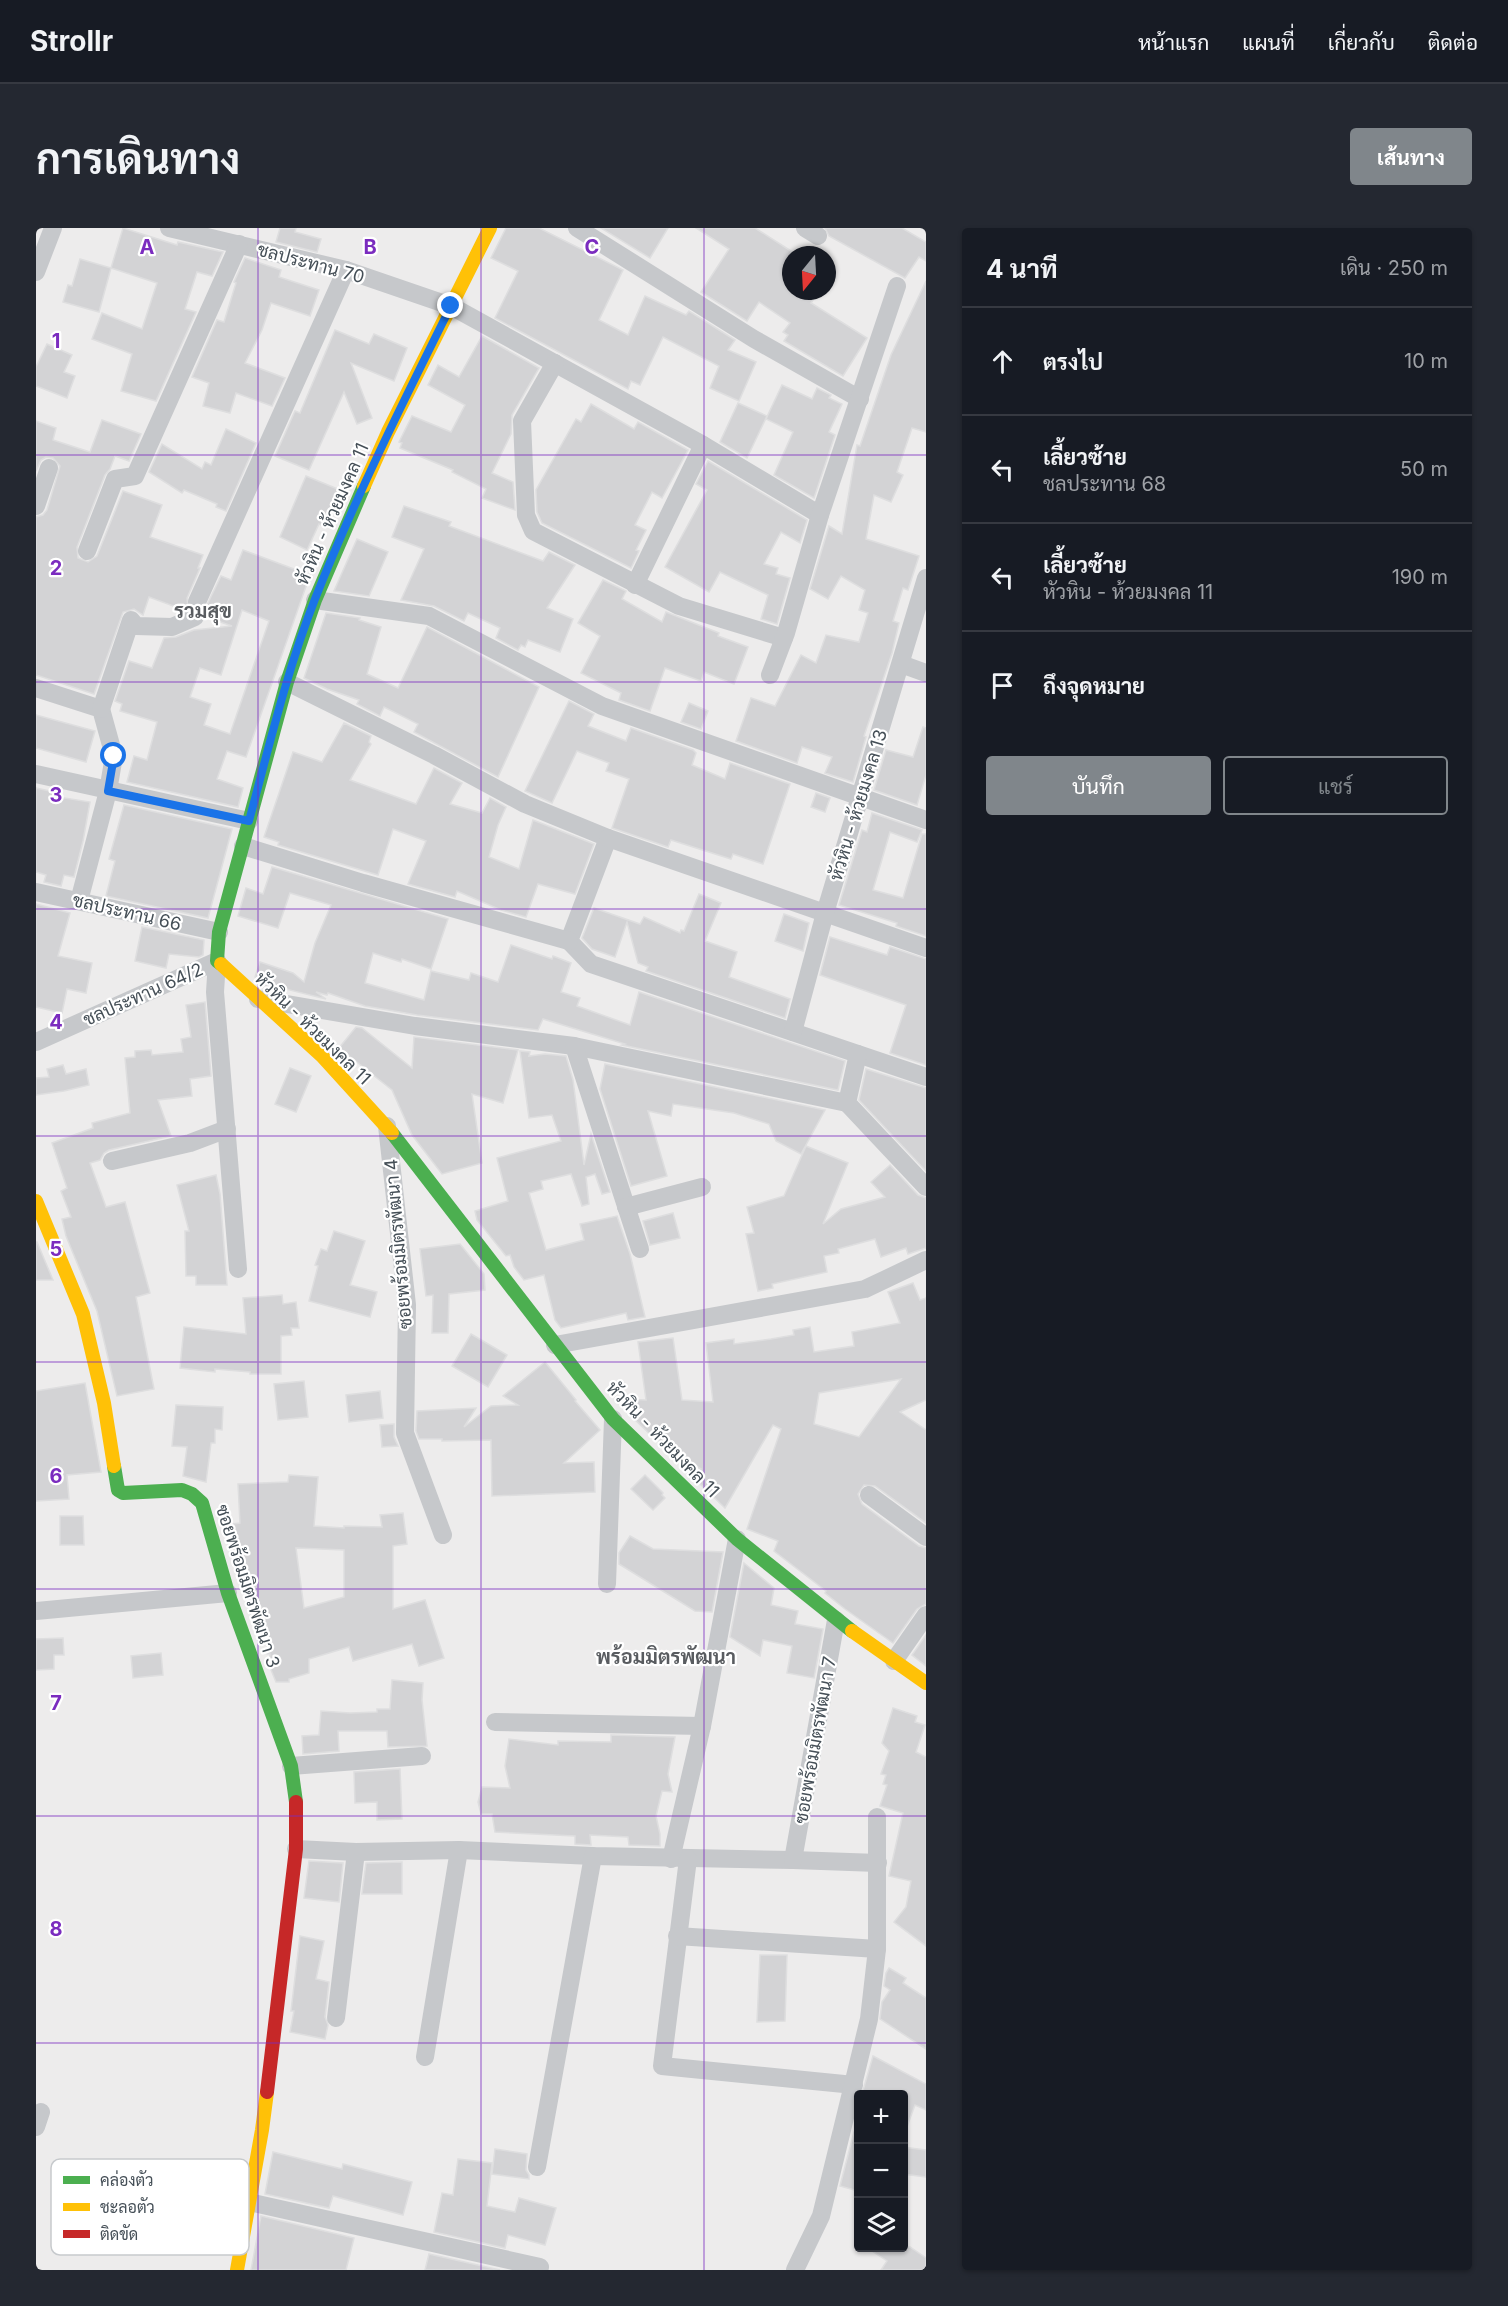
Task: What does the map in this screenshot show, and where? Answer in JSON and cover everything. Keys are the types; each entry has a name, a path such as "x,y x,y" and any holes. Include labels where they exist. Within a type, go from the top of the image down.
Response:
{"street":[{"path":"36,272 53,228"},
{"name":"ชลประทาน 70","path":"169,228 346,270 451,306 703,445 820,515"},
{"name":"หัวหิน - ห้วยมงคล 11","path":"490,228 388,432 315,600 287,682 249,821 219,932 217,961 322,1056 387,1126 614,1419 737,1539 836,1620 926,1683"},
{"path":"577,228 754,339 860,399"},
{"path":"87,551 115,479 135,476 239,244"},
{"path":"79,901 108,791 114,756 101,710 130,620 136,626 172,627 196,610 346,270"},
{"path":"770,675 784,638 820,515 897,286"},
{"path":"555,363 522,421 526,515 533,531 679,606 784,638"},
{"path":"635,585 703,445"},
{"path":"36,506 49,468"},
{"name":"หัวหิน - ห้วยมงคล 13","path":"793,1032 825,914 926,578"},
{"path":"315,600 429,616 602,706 926,820"},
{"path":"901,664 926,673"},
{"path":"287,682 434,755 525,804 608,838 926,948"},
{"path":"36,688 101,710"},
{"path":"36,774 249,821"},
{"path":"569,941 608,838"},
{"path":"243,846 363,883 569,941 591,964 926,1077"},
{"name":"ชลประทาน 66","path":"36,892 219,932"},
{"path":"217,961 215,992 238,1269"},
{"name":"ชลประทาน 64/2","path":"36,1042 217,961"},
{"path":"257,999 415,1026 574,1046 847,1103 926,1187"},
{"path":"574,1046 640,1250"},
{"path":"847,1103 858,1054"},
{"name":"ซอยพร้อมมิตรพัฒนา 4","path":"387,1126 407,1305 405,1432 443,1535"},
{"path":"112,1161 190,1143 227,1129"},
{"path":"626,1207 702,1187"},
{"name":"ซอยพร้อมมิตรพัฒนา 3","path":"36,1201 83,1314 104,1403 118,1490 123,1492 182,1490 192,1494 202,1503 228,1593 291,1766 297,1809 296,1848 262,2130 249,2202"},
{"path":"555,1345 865,1289 926,1260"},
{"path":"607,1584 614,1419"},
{"path":"869,1495 926,1537"},
{"path":"737,1539 680,1859 677,1936 662,2066 854,2085"},
{"path":"36,1611 228,1593"},
{"path":"894,1660 926,1615"},
{"name":"ซอยพร้อมมิตรพัฒนา 7","path":"793,1860 836,1620"},
{"path":"495,1722 702,1726"},
{"path":"291,1766 422,1756"},
{"path":"795,2270 821,2216 869,2019 877,1948 877,1817"},
{"path":"296,1848 356,1852 459,1850 680,1859 878,1863"},
{"path":"425,2057 459,1850"},
{"path":"336,2018 356,1852"},
{"path":"537,2167 592,1856"},
{"path":"677,1936 877,1948"},
{"path":"249,2202 540,2266"},
{"name":"ซอยพร้อมมิตรพัฒนา 3","path":"237,2270 240,2255"}],"building":[{"path":"123,228 177,245 178,242 223,252 212,276 197,272 185,309 196,312 156,401 121,391 132,354 92,339 102,313 142,329 157,283 111,268"},
{"path":"280,228 296,228 295,232 321,239 317,252 276,242"},
{"path":"506,228 539,228 623,270 599,320 628,335 645,296 686,315 689,311 735,340 728,350 756,362 739,401 710,388 719,366 663,337 640,385 631,381 628,389 495,318 518,271 491,258"},
{"path":"601,228 668,228 650,258"},
{"path":"696,228 755,228 783,246 782,300 813,300 811,303 867,338 843,376 784,341 788,335 783,332 790,323 759,302 747,321 701,292 729,249"},
{"path":"825,228 902,228 926,242 926,261 919,257 905,278 829,236"},
{"path":"245,258 281,270 279,277 319,290 310,316 271,303 262,330 245,363 285,378 272,406 236,393 230,413 203,406 209,383 192,377 217,320 224,322 236,283 234,282"},
{"path":"80,259 111,268 99,312 63,302 68,285 72,286"},
{"path":"926,281 926,432 912,428 897,472 903,475 891,502 874,495 866,539 919,556 908,590 903,588 893,621 899,623 892,653 864,736 866,737 853,782 825,773 832,757 802,747 797,763 736,741 751,698 775,706 801,655 816,663 826,635 859,642 868,613 859,610 865,590 841,576 828,599 810,589 829,526 842,534 857,445 860,446 891,355"},
{"path":"335,330 369,344 374,334 407,348 394,381 351,363 372,418 357,424 344,392 309,470 275,456 295,411 300,413"},
{"path":"482,336 539,368 512,415 511,434 492,473 513,482 515,510 482,498 486,489 452,472 453,470 400,448 402,443 399,442 412,416 451,432 465,405 428,385 438,365 459,377"},
{"path":"47,344 72,355 64,372 75,376 67,398 36,386 36,367"},
{"path":"782,385 812,399 817,388 831,395 829,398 842,404 829,432 835,435 814,498 774,475 793,432 766,419"},
{"path":"738,403 767,416 747,458 720,442"},
{"path":"591,404 634,429 638,422 688,450 662,498 652,492 635,525 646,530 636,550 639,551 631,568 542,523 537,512 536,490 576,419 581,422"},
{"path":"102,420 141,434 129,461 115,456 105,475 77,547 78,558 88,562 97,556 123,491 162,505 150,537 203,555 187,598 188,608 184,610 149,597 143,615 134,609 123,612 94,694 36,675 36,517 43,515 47,510 60,466 53,458 46,457 41,460 36,471 36,421 56,428 53,440 90,452"},
{"path":"226,429 256,443 226,511 216,507 217,504 184,490 182,493 149,472 162,444 202,469 205,462 211,465"},
{"path":"708,461 807,520 800,543 781,532 764,564 778,568 776,574 790,578 777,624 761,619 768,595 720,572 709,592 665,567 707,490 696,484"},
{"path":"306,476 340,490 324,526 319,524 307,550 280,537"},
{"path":"404,506 451,522 449,526 543,561 549,552 575,565 547,608 573,619 560,652 528,640 525,647 521,645 518,650 496,638 500,628 468,613 464,621 434,606 401,600 424,549 392,537"},
{"path":"357,539 388,552 369,596 334,591"},
{"path":"243,550 310,575 246,757 227,751 217,779 243,788 238,807 127,782 134,756 147,760 157,722 120,711 122,704 115,701 129,661 152,668 164,638 176,637 194,630 232,626 206,617 204,611 221,576 231,580","holes":["242,610 269,621 230,734 204,725 211,704 190,697 200,668 221,675"]},
{"path":"603,580 626,591 622,599 662,622 666,612 748,647 734,684 704,672 701,681 665,668 650,711 619,700 621,693 581,673 600,636 578,623"},
{"path":"326,613 360,618 359,620 381,627 367,674 398,688 427,627 539,687 498,777 414,732 418,724 384,707 380,716 357,704 359,700 304,678"},
{"path":"569,701 594,714 588,726 626,741 631,728 693,750 696,753 692,765 725,779 730,763 790,784 763,864 733,854 731,859 671,840 668,847 612,828 629,779 606,771 609,763 577,751 552,803 525,791"},
{"path":"689,703 708,711 701,729 681,722"},
{"path":"36,715 95,731 86,762 36,748"},
{"path":"344,723 371,736 369,742 371,744 350,780 416,804 434,768 462,783 450,804 482,813 490,798 506,807 489,857 519,869 533,820 594,844 575,894 538,884 526,917 501,910 457,891 455,897 408,884 426,841 393,829 378,875 278,845 279,842 264,837 293,752 322,762"},
{"path":"923,727 926,728 926,775 917,805 874,790 886,750 913,757"},
{"path":"36,788 59,793 58,797 90,802 74,877 64,875 61,886 44,882 46,875 36,872"},
{"path":"816,793 830,798 825,812 811,807"},
{"path":"124,805 232,829 208,918 106,896 115,861 109,859"},
{"path":"872,813 922,830 917,842 890,832 873,890 903,898 922,834 926,834 926,936 896,926 897,923 839,905 862,830 867,832"},
{"path":"272,867 448,919 431,969 402,959 401,962 373,953 365,983 424,1000 431,971 469,980 471,973 498,982 511,945 571,963 561,992 580,998 577,1006 630,1025 639,992 845,1061 838,1090 622,1045 625,1044 543,1019 538,1030 365,1006 328,993 327,995 316,992 326,999 286,989 281,992 266,986 255,977 260,962 293,973 304,982 315,943 331,905 290,893 278,928 238,916 246,888 263,894"},
{"path":"699,894 721,903 705,941 737,952 729,977 790,999 785,1018 646,971 648,967 638,963 627,922 615,957 592,949 582,938 594,908 640,924 644,917 680,933 681,930 684,931"},
{"path":"36,904 70,913 58,956 92,963 86,993 67,989 62,1013 36,1007"},
{"path":"784,914 809,923 803,951 775,941"},
{"path":"142,927 204,940 203,955 199,957 169,954 166,968 135,961"},
{"path":"830,937 887,955 890,947 926,959 926,1065 890,1053 906,1005 820,975"},
{"path":"205,1002 211,1076 190,1079 192,1096 158,1100 171,1136 109,1150 100,1160 90,1163 106,1207 125,1202 150,1293 136,1297 154,1389 117,1396 97,1311 66,1236 62,1219 71,1217 61,1191 67,1188 52,1143 93,1128 92,1123 130,1113 125,1058 135,1057 135,1051 151,1050 152,1055 183,1052 181,1039 191,1037 186,1005"},
{"path":"356,1027 362,1028 412,1068 414,1037 518,1050 503,1103 472,1094 482,1163 442,1174 412,1135 392,1090 339,1048"},
{"path":"520,1051 530,1052 529,1056 545,1054 566,1056 573,1080 584,1165 591,1134 610,1192 602,1194 595,1174 586,1177 589,1204 582,1206 571,1174 541,1181 543,1189 529,1193 546,1250 584,1240 580,1224 617,1216 630,1254 645,1317 628,1320 626,1313 561,1328 555,1320 544,1275 524,1280 514,1267 510,1255 506,1256 477,1220 475,1211 508,1201 497,1158 561,1141 552,1115 529,1118"},
{"path":"605,1064 825,1110 801,1154 776,1141 769,1124 734,1113 673,1104 671,1116 648,1111 667,1176 631,1186 600,1089"},
{"path":"63,1065 66,1074 86,1069 89,1085 36,1095 36,1078 49,1077 47,1069"},
{"path":"290,1068 311,1076 296,1112 275,1104"},
{"path":"866,1069 926,1088 926,1171 859,1100"},
{"path":"806,1146 848,1163 823,1224 841,1209 885,1197 871,1182 890,1165 918,1195 926,1198 926,1248 908,1254 906,1248 881,1257 875,1239 838,1249 839,1253 824,1256 827,1272 772,1284 773,1288 758,1291 746,1234 754,1233 747,1207 784,1196"},
{"path":"216,1175 220,1194 227,1285 196,1285 196,1276 186,1276 185,1231 189,1231 177,1185"},
{"path":"673,1213 680,1238 650,1245 643,1221"},
{"path":"334,1231 365,1241 350,1285 377,1292 370,1317 309,1301 318,1266 315,1265 321,1249 327,1251"},
{"path":"37,1242 53,1280 36,1280"},
{"path":"460,1244 484,1274 485,1290 449,1294 448,1333 432,1333 433,1295 426,1296 420,1249"},
{"path":"913,1283 920,1300 926,1298 926,1400 900,1412 926,1430 926,1523 875,1486 864,1485 858,1494 862,1504 919,1546 926,1548 926,1604 917,1609 893,1643 845,1609 825,1593 826,1591 774,1551 778,1541 747,1529 781,1429 773,1425 725,1508 695,1479 701,1469 654,1438 631,1416 623,1399 646,1400 638,1342 673,1338 682,1400 713,1402 706,1343 734,1339 734,1344 771,1339 794,1335 793,1330 810,1327 814,1352 854,1346 852,1332 900,1323 888,1292","holes":["901,1379 859,1437 814,1424 819,1393"]},
{"path":"282,1295 283,1304 296,1302 299,1328 291,1328 292,1335 281,1336 281,1374 250,1374 250,1372 215,1369 215,1372 180,1368 184,1327 246,1334 243,1298"},
{"path":"471,1334 507,1355 488,1387 452,1366"},
{"path":"545,1362 600,1430 564,1463 594,1462 595,1492 492,1496 491,1440 419,1439 416,1431 417,1411 476,1408 464,1427 491,1406 518,1405 503,1396"},
{"path":"304,1381 308,1417 278,1420 274,1384"},
{"path":"85,1383 101,1472 67,1475 69,1499 36,1501 36,1391"},
{"path":"380,1391 383,1418 349,1422 346,1395"},
{"path":"176,1405 223,1407 222,1430 215,1429 215,1443 211,1443 206,1482 183,1476 187,1447 172,1446"},
{"path":"394,1424 394,1437 398,1446 382,1447 380,1425"},
{"path":"289,1475 318,1477 314,1526 382,1527 380,1515 403,1513 407,1544 393,1546 393,1609 425,1600 444,1658 419,1666 412,1644 353,1661 349,1647 309,1659 309,1673 289,1679 289,1682 276,1682 269,1665 270,1654 267,1654 267,1626 255,1625 250,1613 252,1587 241,1588 231,1548 233,1548 233,1524 240,1523 238,1484 288,1482","holes":["296,1548 344,1550 344,1597 304,1608"]},
{"path":"645,1475 665,1498 653,1510 631,1489"},
{"path":"60,1516 83,1516 84,1545 60,1545"},
{"path":"630,1536 653,1549 723,1552 712,1612 695,1611 619,1564 619,1553"},
{"path":"744,1563 774,1588 771,1605 798,1611 795,1624 823,1629 814,1678 787,1673 792,1646 763,1640 760,1656 730,1637"},
{"path":"926,1635 926,1666 912,1655"},
{"path":"63,1638 64,1655 54,1655 54,1669 36,1670 36,1639"},
{"path":"161,1653 163,1675 133,1678 131,1656"},
{"path":"392,1680 423,1683 422,1700 427,1746 388,1747 387,1731 338,1731 339,1751 303,1754 302,1736 319,1735 321,1711 350,1713 390,1709"},
{"path":"893,1708 917,1716 915,1722 925,1725 916,1752 926,1757 926,1946 894,1922 906,1907 911,1881 889,1876 903,1813 880,1806 887,1785 883,1784 886,1775 881,1774 889,1751 882,1743"},
{"path":"611,1735 675,1737 668,1774 672,1792 662,1791 656,1816 660,1846 629,1845 628,1837 590,1835 591,1845 575,1844 575,1836 495,1832 492,1814 481,1814 478,1802 482,1787 510,1788 505,1766 509,1739 558,1745 558,1741 611,1742"},
{"path":"400,1769 402,1819 377,1820 377,1802 355,1803 354,1772"},
{"path":"309,1861 343,1863 339,1902 304,1898"},
{"path":"402,1862 402,1894 362,1894 366,1863"},
{"path":"300,1936 324,1941 316,1979 329,1982 325,2017 328,2025 325,2039 290,2032 294,2011 291,2011"},
{"path":"760,1955 787,1955 785,2021 757,2022"},
{"path":"889,1968 906,1978 903,1983 926,1998 926,2049 880,2019 882,2002 890,1990 884,1986"},
{"path":"873,2056 926,2084 926,2110 915,2105 908,2124 908,2090 863,2090"},
{"path":"854,2132 854,2190 840,2186"},
{"path":"908,2148 926,2150 926,2177 908,2175"},
{"path":"495,2149 527,2154 526,2170 529,2179 492,2174"},
{"path":"273,2152 342,2169 343,2164 412,2182 403,2215 333,2196 329,2208 265,2194"},
{"path":"458,2159 492,2163 487,2206 515,2212 519,2198 556,2208 545,2245 508,2235 505,2248 434,2232 442,2193 453,2195"},
{"path":"261,2216 354,2238 346,2270 251,2270"},
{"path":"908,2247 910,2247 926,2258 926,2270 881,2270 887,2261 874,2252 908,2252"},
{"path":"429,2254 500,2270 425,2270"}],"traffic: fast":[{"path":"221,964 217,961 219,932 287,682 315,600 364,486"},
{"path":"392,1133 613,1419 737,1539 852,1631"},
{"path":"114,1466 118,1490 123,1493 182,1490 192,1494 202,1503 228,1593 291,1766 296,1802"}],"traffic: slow":[{"path":"364,486 388,432 490,228"},
{"path":"221,964 322,1056 392,1133"},
{"path":"36,1201 83,1314 104,1403 114,1466"},
{"path":"852,1631 926,1683"},
{"path":"249,2203 267,2092"},
{"path":"237,2270 240,2255"}],"traffic: jam":[{"path":"267,2092 296,1849 296,1802"}],"district":[{"name":"รวมสุข","path":"203,611"},
{"name":"พร้อมมิตรพัฒนา","path":"666,1657"}],"route":[{"path":"114,756 108,791 249,821 287,682 315,600 388,432 451,306"}]}
